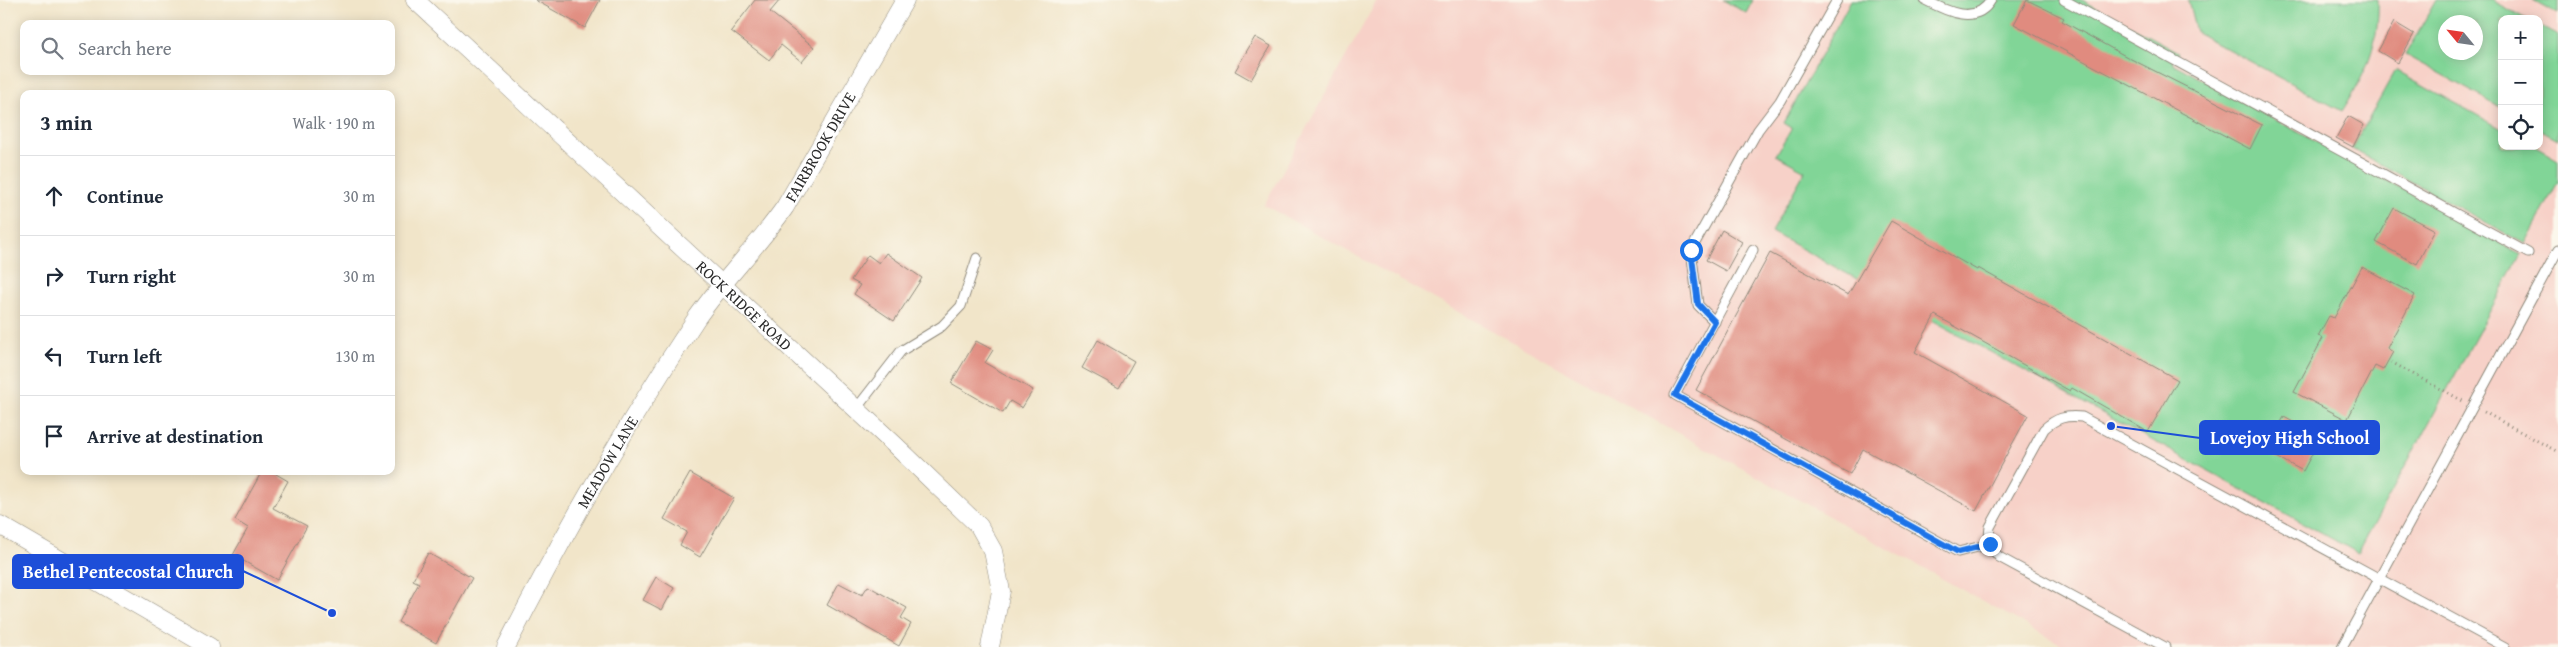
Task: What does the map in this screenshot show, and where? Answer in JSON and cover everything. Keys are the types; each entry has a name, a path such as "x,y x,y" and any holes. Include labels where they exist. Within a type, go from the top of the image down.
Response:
{"street":[{"name":"ROCK RIDGE ROAD","path":"415,0 856,409 979,526 993,551 1001,591 990,647"},
{"name":"FAIRBROOK DRIVE","path":"722,285 767,233 785,207 906,0"},
{"name":"MEADOW LANE","path":"506,647 530,600 616,446 697,318 722,285"},
{"path":"0,525 210,647"}],"lane":[{"path":"1715,322 1698,304 1691,250 1758,130 1780,101 1837,0"},
{"path":"1926,0 1947,12 1971,15 1987,7 1991,0"},
{"path":"2064,0 2528,253"},
{"path":"1753,250 1675,395 1958,552 1990,544"},
{"path":"2342,647 2558,250"},
{"path":"856,409 901,351 942,326 961,306 977,258"},
{"path":"2165,647 1999,557 1990,544 1990,527 2044,429 2061,418 2082,417 2505,647"}],"shaded area":[{"path":"1377,0 2558,0 2558,647 2066,647 1264,205"}],"green space":[{"path":"1723,0 1753,0 1746,13"},
{"path":"1851,0 2082,0 2178,52 2172,63 2521,254 2358,553 1771,232 1805,171 1776,155 1792,128 1784,123"},
{"path":"2188,0 2378,0 2374,45 2358,85 2342,111 2196,32"},
{"path":"2436,0 2492,0 2519,15 2498,15 2498,106 2405,55"},
{"path":"2533,0 2558,0 2558,14"},
{"path":"2543,28 2558,36 2558,139 2543,131"},
{"path":"2396,70 2498,127 2498,150 2541,150 2558,160 2558,183 2525,244 2352,149"}],"building":[{"path":"535,0 600,0 585,28"},
{"path":"755,0 780,0 770,12 814,47 802,62 781,45 769,60 731,31"},
{"path":"2027,0 2064,18 2062,21 2129,58 2262,125 2250,149 2014,24"},
{"path":"2394,22 2414,34 2398,63 2378,51"},
{"path":"1255,37 1271,46 1251,80 1235,71"},
{"path":"2348,116 2364,125 2353,147 2336,138"},
{"path":"2394,208 2435,230 2417,264 2376,242"},
{"path":"1891,221 2178,380 2148,432 2072,388 2070,391 1935,315 1915,352 2028,415 1976,511 1863,449 1850,474 1696,390 1770,253 1848,295"},
{"path":"1722,230 1742,242 1726,271 1706,260"},
{"path":"886,253 922,278 894,321 854,294 860,285 851,280 868,255 879,263"},
{"path":"2362,267 2415,295 2387,348 2393,352 2383,370 2375,366 2347,420 2294,392 2323,338 2318,336 2329,316 2334,318"},
{"path":"1098,340 1134,361 1119,388 1082,368"},
{"path":"976,341 993,350 985,363 1033,390 1022,408 1010,401 1003,413 951,383"},
{"path":"2284,417 2321,437 2303,471 2265,451"},
{"path":"690,473 734,498 700,557 680,545 687,532 664,519"},
{"path":"260,475 278,475 288,481 273,508 307,526 277,580 233,555 248,528 235,520"},
{"path":"428,553 472,578 436,643 398,622 419,583 413,580"},
{"path":"656,577 674,588 662,610 643,600"},
{"path":"839,583 862,595 868,586 907,608 901,618 911,624 899,646 827,605"}],"place":[{"name":"Lovejoy High School","path":"2111,426"},
{"name":"Bethel Pentecostal Church","path":"332,613"}],"route":[{"path":"1691,250 1698,304 1715,322 1675,395 1958,552 1990,544"}]}
